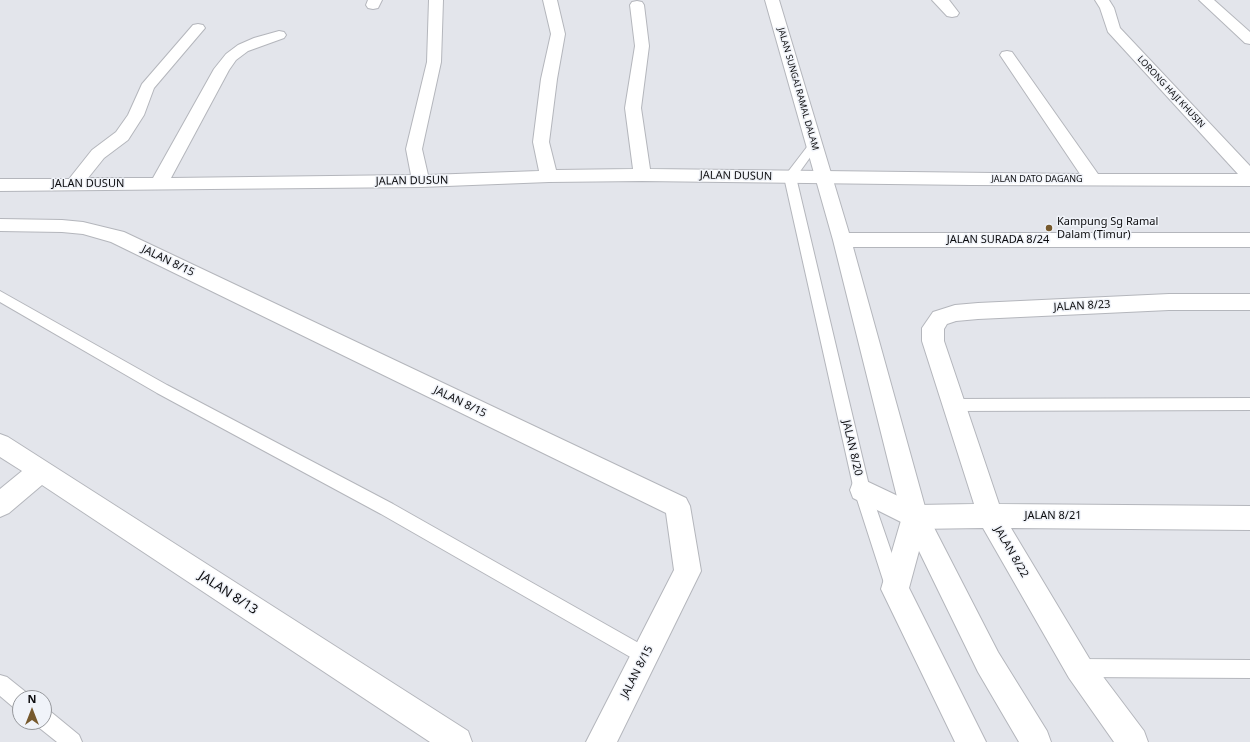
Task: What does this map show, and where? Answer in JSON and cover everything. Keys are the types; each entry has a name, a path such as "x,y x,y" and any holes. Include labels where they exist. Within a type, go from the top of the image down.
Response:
{"street":[{"path":"421,181 414,149 434,62 436,0"},
{"path":"549,176 541,142 549,79 558,34 550,0"},
{"name":"JALAN SUNGAI RAMAL DALAM","path":"772,0 824,178"},
{"path":"939,0 943,2 952,13"},
{"name":"LORONG HAJI KHUSIN","path":"1102,0 1107,8 1113,29 1250,177"},
{"path":"1206,0 1250,40"},
{"path":"637,4 642,46 633,108 642,175"},
{"path":"74,184 98,154 122,136 136,115 147,87 198,28"},
{"path":"159,183 222,69 232,57 248,46 279,35"},
{"path":"1007,55 1093,179"},
{"name":"JALAN DUSUN","path":"0,185 421,181 549,176 642,175 824,178"},
{"path":"824,178 916,517 988,662 1036,742"},
{"name":"JALAN DATO DAGANG","path":"824,178 1250,180"},
{"name":"JALAN 8/15","path":"0,225 62,226 83,228 117,237 677,506 688,571 601,742"},
{"name":"JALAN SURADA 8/24","path":"842,240 1250,240"},
{"name":"JALAN 8/23","path":"933,341 933,328 940,318 955,313 1161,302 1250,302"},
{"name":"JALAN 8/22","path":"933,341 990,516 1079,668 1133,742"},
{"name":"JALAN 8/13","path":"0,444 457,742"},
{"path":"0,505 40,471"},
{"name":"JALAN 8/21","path":"862,490 916,517 990,516 1250,518"},
{"path":"895,589 916,517"},
{"name":"JALAN 8/20","path":"895,589 971,742"}],"lane":[{"path":"790,177 814,145"},
{"name":"JALAN 8/20","path":"790,177 862,490 895,589"},
{"path":"0,296 162,389 387,509 645,656"},
{"path":"954,405 1250,404"},
{"path":"1079,668 1250,669"},
{"path":"0,684 12,694"},
{"path":"52,726 72,742"}],"place":[{"name":"Kampung Sg Ramal Dalam (Timur)","path":"1049,228"}]}
